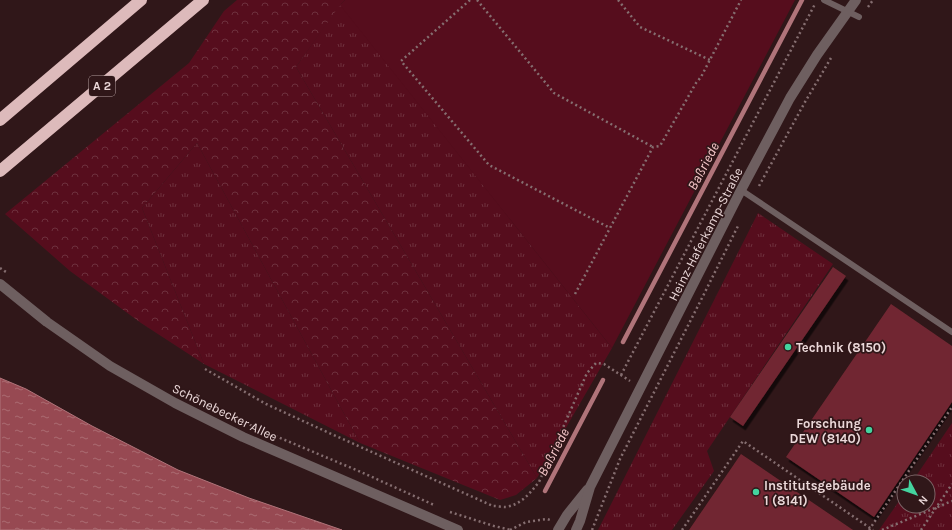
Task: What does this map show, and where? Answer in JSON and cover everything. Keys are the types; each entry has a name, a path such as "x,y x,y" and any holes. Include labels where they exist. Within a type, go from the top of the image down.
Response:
{"highway":[{"path":"0,120 141,0"},
{"name":"A 2","path":"0,171 203,0"}],"street":[{"name":"Heinz-Haferkamp-Straße","path":"576,530 590,487 741,190 790,98 817,55 856,0"},
{"name":"Schönebecker Allee","path":"0,284 47,322 110,366 175,403 243,437 458,530"},
{"name":"Heinz-Haferkamp-Straße","path":"558,530 567,515 590,487"}],"lane":[{"path":"824,0 859,17"},
{"path":"741,190 952,332"}],"path":[{"path":"470,0 401,61 489,165 610,228"},
{"path":"477,0 554,93 652,147 660,146 696,83 701,77 741,0"},
{"path":"618,0 640,27 710,60"},
{"path":"621,375 817,0"},
{"path":"859,17 873,0"},
{"path":"753,197 805,102 833,56"},
{"path":"576,294 652,147"},
{"path":"592,530 620,459 739,224"},
{"path":"0,268 11,277"},
{"path":"205,369 266,404 327,432 493,506 506,507 520,502 529,495 539,482 587,373 596,363 604,364 640,388"},
{"path":"682,530 743,441 871,529 952,407"},
{"path":"235,418 255,427"},
{"path":"262,430 436,506"},
{"path":"936,508 952,484"},
{"path":"936,508 952,501"},
{"path":"450,512 511,530 526,522 547,519"},
{"path":"882,530 921,514"},
{"path":"921,530 932,514"}],"green space":[{"path":"237,0 345,0 296,67 537,478 516,495 500,500 360,443 197,143 142,208 204,364 141,323 70,271 5,214 189,63 224,11"},
{"path":"345,0 795,0 612,348 340,5"},
{"path":"340,4 612,348 537,478 296,67"},
{"path":"197,143 360,443 204,364 142,208"},
{"path":"758,213 833,264 707,451 714,471 672,530 598,530"},
{"path":"952,423 952,530 879,530 896,506 896,514 936,514 936,474 917,474"}],"water":[{"path":"0,378 26,389 92,426 178,470 249,498 342,530 0,530"}],"building":[{"name":"Technik (8150)","path":"833,267 846,276 743,426 730,417"},
{"name":"Forschung DEW (8140)","path":"891,304 952,346 952,402 903,474 896,474 896,485 874,517 786,457"},
{"name":"Institutsgebäude 1 (8141)","path":"741,454 853,530 689,530"}],"waterway":[{"name":"Baßriede","path":"623,342 802,0"},
{"name":"Baßriede","path":"545,491 603,380"}],"place":[{"name":"Technik (8150)","path":"788,347"},
{"name":"Forschung DEW (8140)","path":"869,430"},
{"name":"Institutsgebäude 1 (8141)","path":"756,492"}]}
